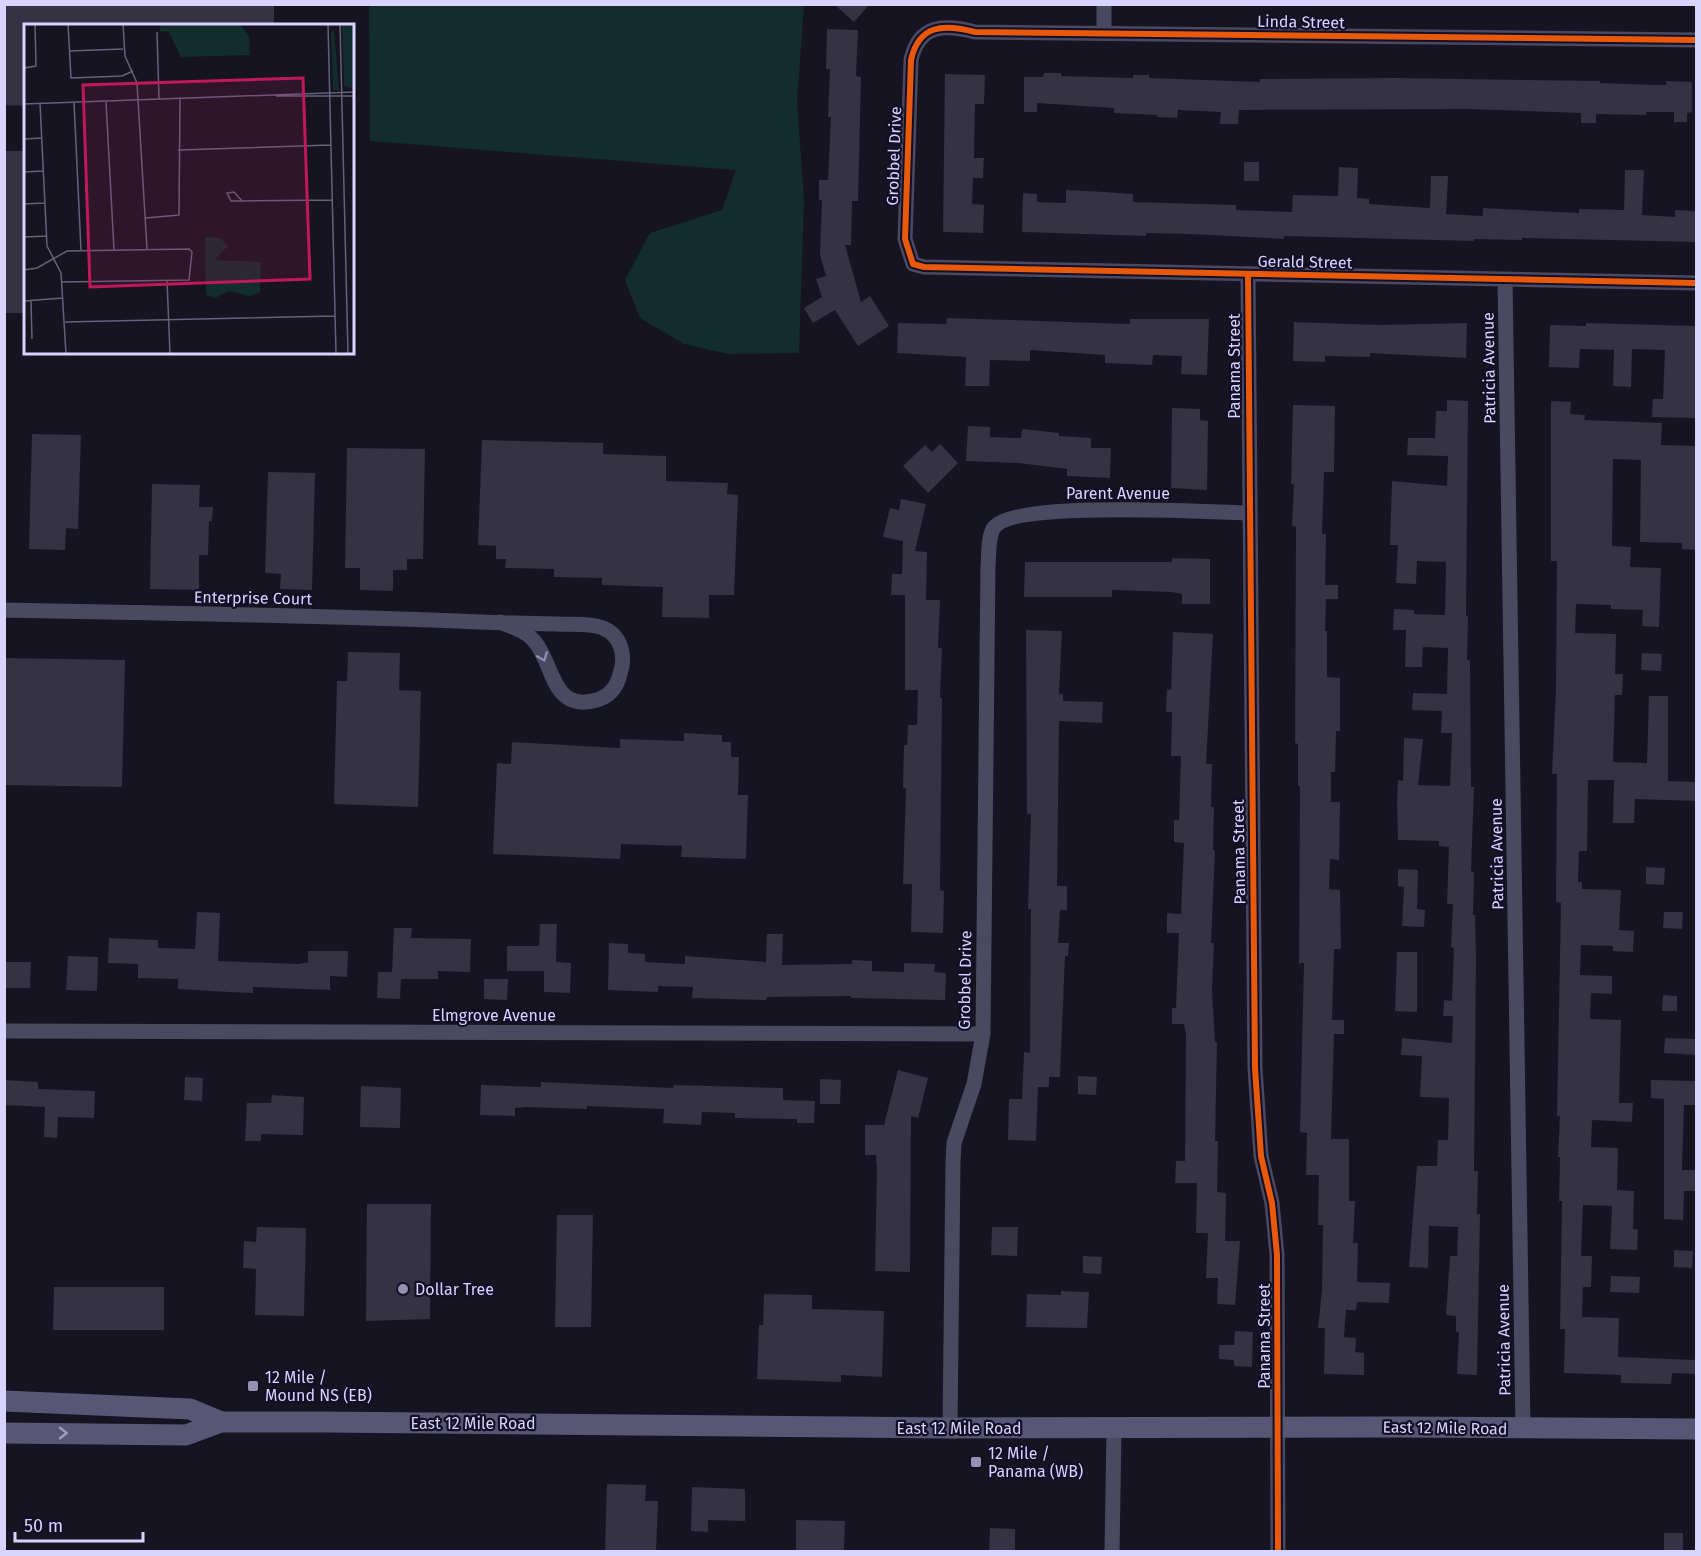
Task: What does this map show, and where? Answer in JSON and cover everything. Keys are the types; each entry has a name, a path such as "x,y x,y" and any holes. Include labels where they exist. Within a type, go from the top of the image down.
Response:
{"main road":[{"name":"East 12 Mile Road","path":"4,1401 190,1409 221,1422"},
{"name":"East 12 Mile Road","path":"4,1433 186,1435 221,1422 583,1423 950,1428 1696,1429"}],"street":[{"path":"1104,4 1104,33"},
{"name":"Linda Street","path":"914,48 921,38 934,28 954,27 975,32 1696,40"},
{"name":"Grobbel Drive","path":"914,48 910,76 904,239 914,264"},
{"name":"Gerald Street","path":"914,264 1248,274 1696,283"},
{"name":"Panama Street","path":"1248,274 1248,513 1256,1114 1261,1156 1272,1203 1277,1255 1278,1551"},
{"name":"Patricia Avenue","path":"1505,280 1523,1428"},
{"name":"Parent Avenue","path":"993,529 1002,521 1012,517 1062,511 1248,513"},
{"name":"Grobbel Drive","path":"950,1428 954,1152 960,1122 974,1084 983,1034 988,566 993,529"},
{"name":"Enterprise Court","path":"4,610 500,622 589,625 611,632 616,638 622,652 622,668 616,685 606,696 590,701 573,699 564,695 553,680 537,643 519,629 500,622"},
{"name":"Elmgrove Avenue","path":"4,1031 983,1034"},
{"path":"1112,1551 1114,1428"}],"green space":[{"path":"369,4 804,5 797,102 804,200 799,353 728,354 684,344 640,318 625,280 650,233 722,210 736,170 370,141"}],"building":[{"path":"4,4 274,4 274,24 24,24 24,106 4,105"},
{"path":"834,4 870,4 854,22"},
{"path":"827,29 858,30 856,76 861,77 858,201 852,201 851,245 845,245 861,302 870,296 889,326 858,346 835,310 813,323 804,308 822,297 816,279 826,276 820,255 822,200 819,200 819,180 828,180 831,117 828,117 830,69 826,69"},
{"path":"1044,73 1061,73 1061,76 1133,78 1133,75 1149,75 1149,78 1260,82 1260,79 1395,78 1600,81 1600,83 1653,85 1666,85 1666,81 1692,82 1692,112 1687,113 1687,122 1674,122 1674,112 1646,112 1646,115 1596,114 1596,123 1581,123 1581,113 1468,109 1239,110 1238,124 1220,124 1221,112 1178,110 1177,118 1114,113 1114,108 1037,103 1037,112 1024,112 1024,77 1043,77"},
{"path":"945,74 985,75 984,104 975,104 974,158 984,158 983,178 973,178 972,204 984,205 983,233 943,232"},
{"path":"4,151 24,151 24,313 4,313"},
{"path":"1244,162 1259,162 1259,181 1244,181"},
{"path":"1339,167 1358,168 1357,198 1369,199 1369,204 1430,208 1431,176 1448,176 1446,214 1483,216 1483,208 1579,213 1579,209 1624,210 1625,170 1644,170 1642,215 1675,217 1675,210 1696,211 1696,242 1522,238 1522,240 1474,239 1474,241 1284,236 1284,239 1191,234 1146,233 1146,236 1022,232 1023,193 1037,194 1037,202 1066,203 1066,190 1133,194 1133,202 1236,205 1236,210 1292,212 1293,195 1338,196"},
{"path":"947,318 1130,324 1130,319 1209,319 1207,375 1181,374 1182,356 1153,355 1152,365 1105,363 1105,355 1030,350 1030,361 990,360 989,386 965,386 966,357 897,353 898,323 946,324"},
{"path":"1294,322 1381,325 1467,323 1466,358 1370,353 1370,357 1325,356 1325,362 1293,361"},
{"path":"1586,323 1696,326 1696,418 1652,417 1653,399 1663,399 1665,350 1632,349 1631,387 1613,386 1614,350 1580,349 1579,368 1549,367 1550,325 1586,326"},
{"path":"1447,400 1468,401 1466,616 1468,616 1467,660 1470,660 1471,787 1474,787 1471,871 1474,872 1473,915 1475,915 1476,958 1474,1171 1478,1171 1477,1214 1480,1214 1477,1375 1457,1374 1459,1332 1456,1332 1456,1316 1446,1315 1450,1256 1457,1256 1458,1227 1429,1226 1428,1268 1409,1267 1417,1166 1437,1166 1438,1140 1448,1140 1449,1098 1420,1097 1422,1056 1401,1055 1402,1038 1452,1043 1453,1016 1443,1016 1444,1000 1452,1001 1454,948 1451,947 1453,904 1447,904 1449,847 1439,846 1439,841 1398,840 1397,801 1398,780 1403,781 1404,738 1423,739 1418,785 1450,786 1452,733 1441,733 1442,711 1412,710 1413,693 1447,694 1448,648 1423,647 1422,667 1405,667 1406,630 1393,630 1394,609 1414,610 1414,614 1445,615 1446,562 1417,561 1416,584 1396,583 1398,545 1390,545 1392,481 1447,486 1448,456 1407,455 1408,438 1435,438 1436,411 1447,411"},
{"path":"1551,401 1571,402 1570,414 1585,415 1584,420 1662,423 1661,445 1696,446 1696,550 1682,549 1682,543 1640,542 1641,460 1613,459 1612,546 1631,547 1630,567 1661,568 1659,627 1642,626 1643,610 1611,609 1611,605 1576,604 1575,633 1616,634 1615,674 1623,674 1622,695 1615,695 1613,762 1647,763 1649,696 1668,696 1668,781 1696,782 1696,801 1635,799 1634,823 1613,823 1614,780 1588,780 1587,851 1579,851 1578,882 1582,882 1582,889 1621,890 1619,930 1634,931 1633,952 1613,951 1613,946 1581,945 1580,975 1612,976 1612,994 1591,993 1590,1019 1621,1020 1619,1103 1633,1103 1632,1122 1592,1120 1591,1147 1618,1148 1617,1190 1634,1191 1633,1229 1638,1230 1637,1250 1610,1249 1612,1206 1583,1205 1581,1256 1592,1256 1591,1287 1583,1287 1582,1317 1619,1318 1618,1357 1696,1360 1696,1374 1672,1373 1671,1384 1621,1383 1621,1375 1564,1373 1565,1329 1560,1329 1562,1201 1559,1201 1560,1157 1558,1157 1560,1116 1557,1116 1561,903 1556,902 1557,774 1552,774 1556,689 1557,561 1551,561"},
{"path":"1293,405 1335,406 1334,472 1324,472 1322,534 1326,534 1325,585 1338,585 1338,599 1326,599 1325,631 1327,631 1327,677 1340,678 1340,731 1336,731 1335,772 1331,772 1331,802 1340,802 1339,860 1330,859 1329,889 1340,890 1341,949 1334,949 1332,1020 1344,1020 1344,1034 1334,1034 1331,1139 1349,1139 1349,1201 1355,1201 1353,1243 1358,1243 1357,1282 1390,1283 1389,1303 1357,1302 1356,1310 1346,1310 1344,1337 1356,1338 1355,1352 1364,1353 1364,1375 1324,1374 1325,1328 1318,1328 1322,1290 1323,1225 1318,1225 1319,1175 1306,1175 1307,1133 1300,1132 1304,963 1299,963 1300,786 1298,786 1298,744 1295,743 1296,527 1292,526 1294,484 1291,484"},
{"path":"1172,408 1200,409 1200,420 1208,421 1207,490 1171,488"},
{"path":"968,426 990,427 990,437 1021,438 1022,429 1059,433 1059,436 1091,438 1091,448 1111,448 1110,478 1067,476 1067,469 1019,463 966,461"},
{"path":"32,434 81,435 78,529 66,528 65,550 29,549"},
{"path":"482,440 603,443 603,454 666,456 666,481 728,483 727,494 738,495 734,595 709,595 709,618 662,617 663,587 602,585 602,578 554,577 554,569 505,568 506,559 496,559 496,546 478,545"},
{"path":"940,444 958,463 928,493 903,466 925,445 932,452"},
{"path":"347,448 425,449 423,559 407,559 407,570 393,570 393,591 360,590 360,568 345,568"},
{"path":"268,472 315,473 312,590 280,589 281,574 265,573"},
{"path":"152,484 200,485 199,507 213,507 212,521 209,521 208,555 199,555 199,590 150,589"},
{"path":"901,499 926,504 915,551 927,552 926,600 940,600 938,648 942,648 940,698 942,698 940,890 944,891 943,933 911,932 912,884 903,884 906,788 903,788 904,745 907,745 908,725 917,725 918,690 905,690 905,595 891,595 892,574 902,574 903,541 883,537 890,508 899,510"},
{"path":"1172,558 1210,559 1210,604 1182,604 1182,594 1172,592 1112,590 1112,597 1024,597 1025,562 1172,562"},
{"path":"1026,630 1062,631 1059,694 1063,694 1063,701 1103,702 1102,723 1059,721 1057,886 1067,886 1067,910 1060,910 1058,943 1069,943 1068,956 1065,956 1060,1077 1049,1077 1049,1087 1038,1087 1036,1141 1008,1140 1009,1099 1022,1099 1024,1052 1030,1053 1031,909 1028,909 1031,814 1027,814"},
{"path":"1173,632 1213,634 1206,764 1212,764 1211,807 1214,807 1213,850 1215,850 1211,943 1214,943 1212,991 1215,1042 1217,1042 1215,1141 1218,1141 1217,1192 1226,1193 1225,1241 1240,1241 1235,1305 1217,1304 1218,1278 1206,1278 1208,1233 1196,1233 1197,1183 1175,1183 1176,1161 1185,1161 1186,1034 1184,1024 1172,1024 1172,1008 1176,1008 1179,933 1167,933 1167,913 1181,914 1184,843 1174,842 1174,820 1179,820 1181,756 1171,756 1172,712 1166,712 1167,689 1171,690"},
{"path":"348,652 400,653 399,690 421,691 418,807 334,804 337,681 347,681"},
{"path":"1642,653 1662,654 1661,671 1641,670"},
{"path":"4,658 125,660 122,787 4,785"},
{"path":"684,733 722,735 722,742 731,742 731,757 739,757 738,795 748,795 746,859 681,857 682,846 621,844 620,859 493,854 497,763 511,764 512,742 620,748 620,739 684,741"},
{"path":"1646,867 1665,868 1664,885 1646,884"},
{"path":"1398,869 1418,870 1417,909 1425,910 1424,927 1402,926 1404,887 1398,886"},
{"path":"197,912 220,913 218,961 299,964 308,962 308,951 348,951 347,977 330,976 330,990 253,987 253,993 229,992 178,989 178,979 138,978 138,964 108,963 109,938 158,940 158,948 195,949"},
{"path":"1664,912 1683,912 1682,929 1663,928"},
{"path":"540,924 557,924 556,962 571,963 570,993 544,992 544,971 507,971 507,946 539,946"},
{"path":"394,928 412,928 411,938 471,939 470,972 438,971 438,979 401,979 400,999 377,998 378,972 392,972"},
{"path":"767,934 783,934 782,965 852,964 852,960 872,961 872,971 904,972 904,963 935,964 934,972 946,973 945,1000 851,998 851,996 767,997 766,1000 692,998 693,987 658,986 658,992 608,990 609,943 628,944 628,953 645,954 645,962 685,964 685,956 766,962"},
{"path":"1397,952 1417,952 1417,1012 1395,1011"},
{"path":"68,956 98,957 97,991 66,990"},
{"path":"4,962 31,962 30,988 4,988"},
{"path":"484,979 508,979 507,1000 484,999"},
{"path":"1663,995 1677,996 1677,1011 1662,1011"},
{"path":"1665,1038 1696,1039 1696,1055 1664,1053"},
{"path":"898,1070 928,1078 918,1118 911,1116 910,1272 875,1271 876,1155 865,1155 865,1125 884,1125"},
{"path":"1078,1076 1097,1077 1096,1095 1078,1094"},
{"path":"185,1077 203,1078 202,1101 184,1100"},
{"path":"820,1079 841,1080 840,1104 820,1104"},
{"path":"4,1080 38,1082 38,1089 95,1091 94,1118 58,1117 57,1138 44,1137 45,1107 4,1105"},
{"path":"1651,1080 1696,1081 1696,1105 1684,1105 1682,1170 1696,1170 1696,1191 1684,1191 1683,1220 1664,1219 1664,1099 1651,1098"},
{"path":"541,1082 673,1088 674,1085 783,1088 783,1100 815,1101 814,1123 797,1123 797,1119 735,1118 735,1113 702,1112 701,1125 663,1123 664,1109 587,1106 587,1109 515,1108 515,1116 480,1115 481,1085 541,1087"},
{"path":"361,1086 401,1088 400,1128 360,1127"},
{"path":"272,1095 304,1097 303,1135 261,1134 261,1141 245,1141 247,1103 271,1103"},
{"path":"367,1204 431,1204 430,1319 366,1321"},
{"path":"557,1215 593,1215 591,1327 555,1327"},
{"path":"257,1227 306,1228 304,1316 255,1315 256,1269 243,1268 244,1241 256,1242"},
{"path":"992,1227 1018,1227 1017,1256 991,1255"},
{"path":"1674,1250 1693,1251 1692,1268 1674,1267"},
{"path":"1083,1256 1102,1257 1101,1274 1083,1273"},
{"path":"1611,1276 1640,1277 1639,1293 1610,1292"},
{"path":"54,1287 164,1287 164,1330 53,1330"},
{"path":"1061,1291 1089,1292 1087,1328 1026,1327 1027,1294 1061,1295"},
{"path":"764,1294 812,1295 812,1309 884,1311 882,1377 841,1375 841,1382 757,1379 759,1325 763,1325"},
{"path":"1235,1331 1253,1332 1252,1367 1234,1366 1234,1360 1219,1359 1219,1345 1234,1345"},
{"path":"607,1484 646,1485 645,1501 658,1501 656,1551 605,1551"},
{"path":"692,1487 745,1489 745,1521 708,1520 708,1532 691,1531"},
{"path":"796,1520 845,1521 844,1551 796,1551"},
{"path":"990,1528 1015,1529 1015,1551 989,1551"},
{"path":"1664,1533 1683,1533 1683,1551 1664,1551"}],"cycle path":[{"path":"1696,40 975,32 953,28 934,29 920,39 911,60 905,239 913,264 924,267 1696,283"},
{"path":"1248,274 1255,1068 1261,1156 1272,1203 1277,1255 1278,1552"}],"place":[{"name":"Dollar Tree","path":"403,1289"},
{"name":"12 Mile / Mound NS (EB)","path":"253,1386"},
{"name":"12 Mile / Panama (WB)","path":"976,1462"}]}
